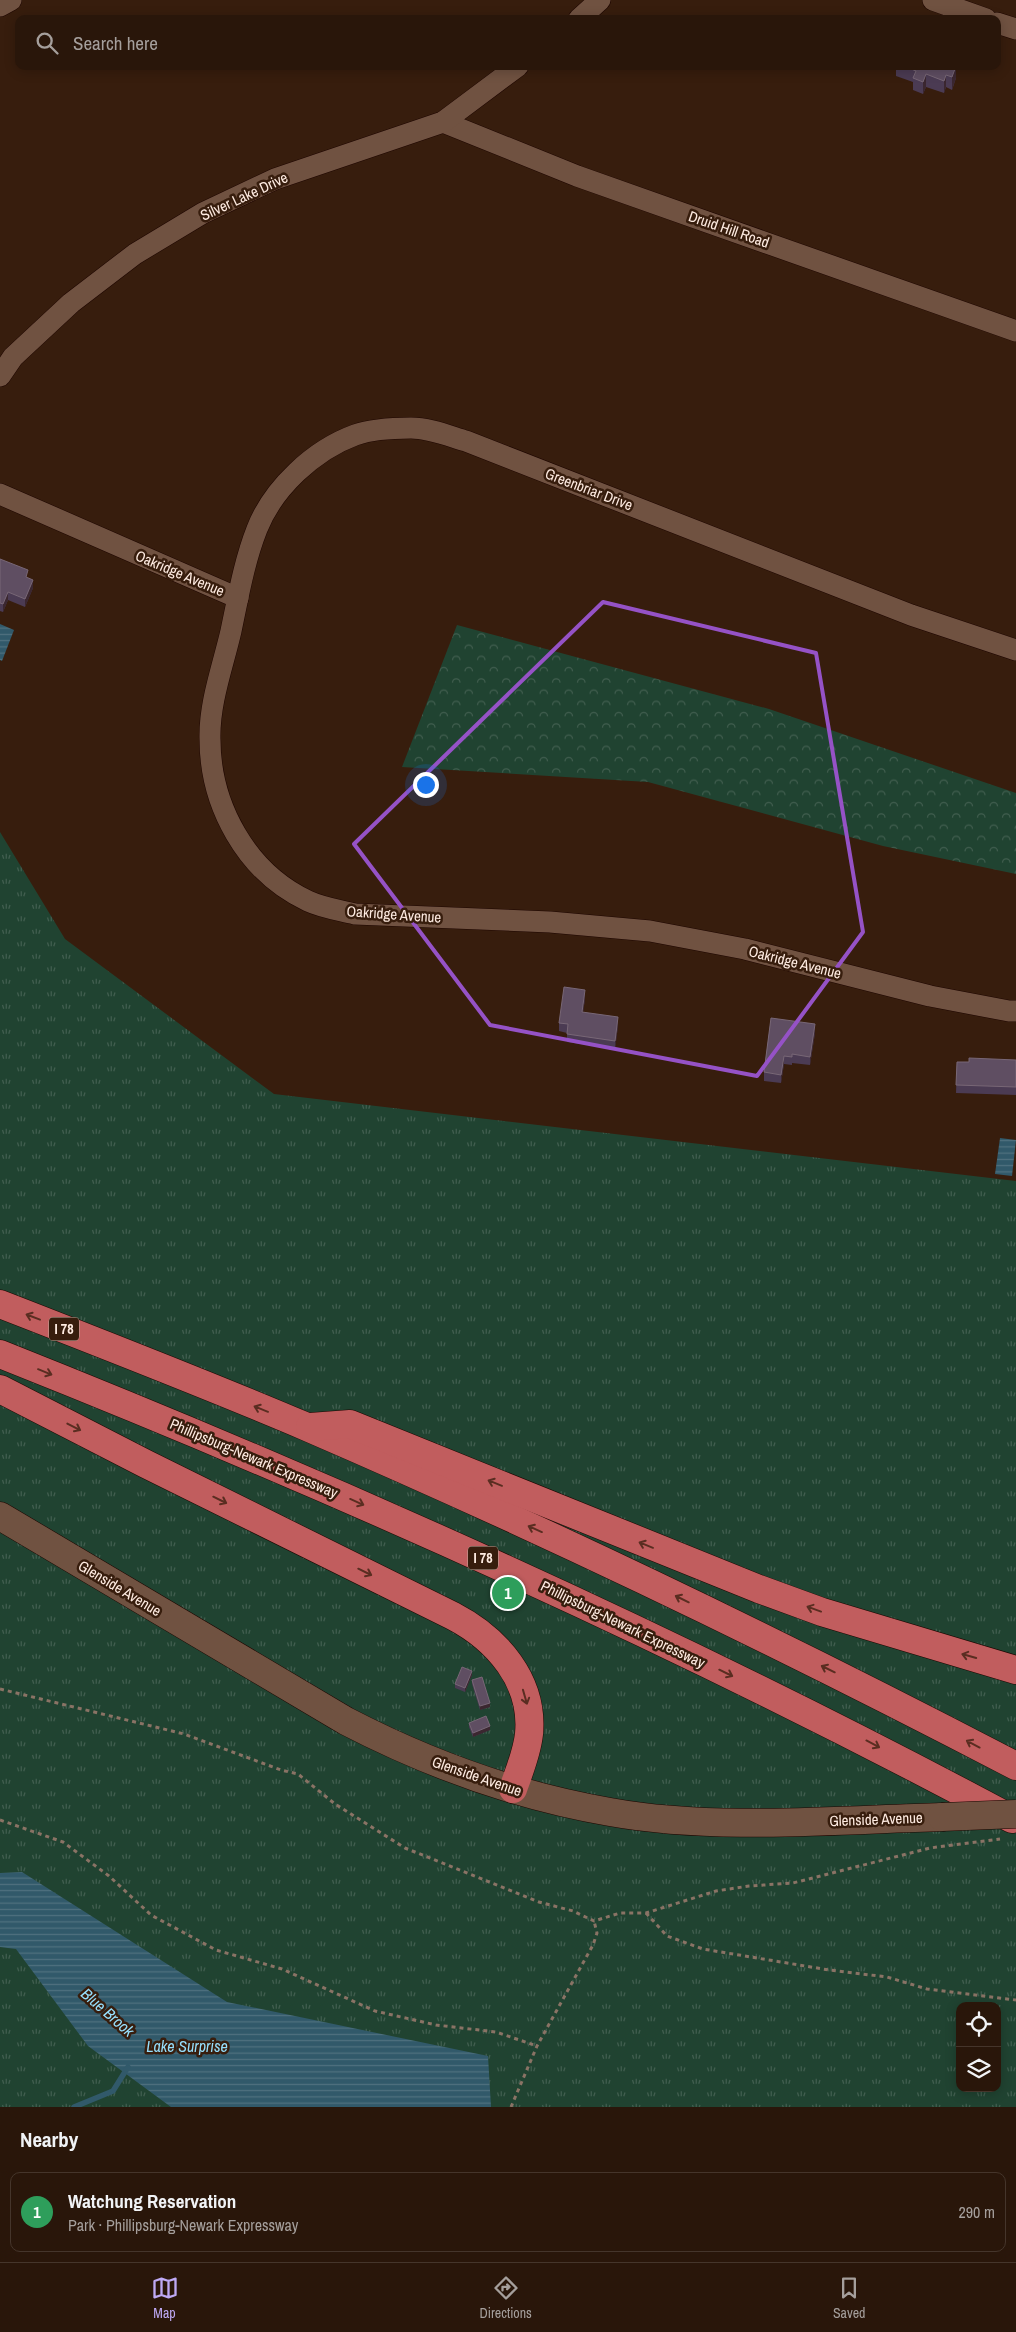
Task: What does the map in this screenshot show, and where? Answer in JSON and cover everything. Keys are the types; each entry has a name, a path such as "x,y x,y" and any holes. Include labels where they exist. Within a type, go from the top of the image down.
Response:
{"highway":[{"name":"I 78","path":"0,1304 306,1427 574,1546 859,1684 1016,1766"},
{"name":"Phillipsburg-Newark Expressway","path":"0,1354 157,1416 347,1497 552,1590 856,1736 1013,1824"},
{"path":"0,1389 480,1631 492,1642 515,1671 527,1702 529,1735 513,1789"},
{"path":"306,1427 350,1424 758,1589 840,1618 1016,1670"}],"main road":[{"name":"Glenside Avenue","path":"0,1516 346,1721 396,1746 449,1768 513,1789 610,1813 707,1821 942,1816 1013,1824"}],"street":[{"path":"0,6 11,0"},
{"path":"583,15 600,0"},
{"path":"933,0 975,15"},
{"path":"1001,24 1016,29"},
{"name":"Silver Lake Drive","path":"0,376 13,357 71,303 134,254 203,213 275,179 444,122 513,70"},
{"name":"Druid Hill Road","path":"444,122 577,176 1016,331"},
{"name":"Greenbriar Drive","path":"238,598 257,529 271,502 292,477 320,455 356,435 373,430 413,428 466,441 911,615 1016,650"},
{"name":"Oakridge Avenue","path":"0,494 238,598 212,718 210,738 214,780 227,819 248,852 280,884 309,901 331,909 355,914 550,922 650,931 744,949 930,996 1016,1011"}],"path":[{"path":"0,1689 184,1734 281,1770 298,1774 336,1804 405,1848 483,1877 539,1902 573,1911 594,1920 620,1914 646,1913 716,1891 749,1886 793,1883 930,1848 1013,1824"},
{"path":"0,1820 63,1842 109,1876 151,1915 216,1950 282,1969 375,2012 436,2024 496,2032 537,2046"},
{"path":"646,1913 667,1936 703,1948 829,1970 887,1977 927,1989 1016,2000"},
{"path":"511,2107 537,2046 593,1945 597,1933 594,1920"}],"highlighted area":[{"path":"603,602 816,653 863,932 757,1076 490,1025 354,844"}],"green space":[{"path":"457,625 769,709 1016,793 1016,874 883,846 648,782 402,767"},
{"path":"0,832 65,939 274,1094 1016,1181 1016,2107 0,2107"}],"water":[{"path":"0,624 14,630 2,661 0,660"},
{"path":"1000,1138 1016,1140 1012,1176 995,1174"},
{"name":"Lake Surprise","path":"22,1872 227,2002 488,2056 491,2107 171,2107 88,2046 16,1949 0,1947 0,1873"}],"building":[{"path":"914,70 955,70 952,77 946,75 944,81 926,74 923,82 913,78 916,71"},
{"path":"0,559 28,570 26,577 33,580 25,599 8,592 3,604 0,603"},
{"path":"564,987 585,990 582,1012 618,1017 615,1041 567,1034 568,1024 559,1023"},
{"path":"771,1018 815,1024 810,1057 792,1054 792,1057 784,1056 781,1075 764,1072"},
{"path":"969,1058 1016,1060 1016,1087 956,1085 957,1062 969,1062"},
{"path":"462,1667 472,1671 465,1688 455,1684"},
{"path":"482,1677 490,1703 480,1706 472,1680"},
{"path":"486,1716 490,1726 473,1733 469,1723"}],"waterway":[{"path":"74,2107 113,2091 128,2067"}],"place":[{"name":"Watchung Reservation","path":"508,1593"}],"water label":[{"name":"Blue Brook","path":"108,2012"}]}
